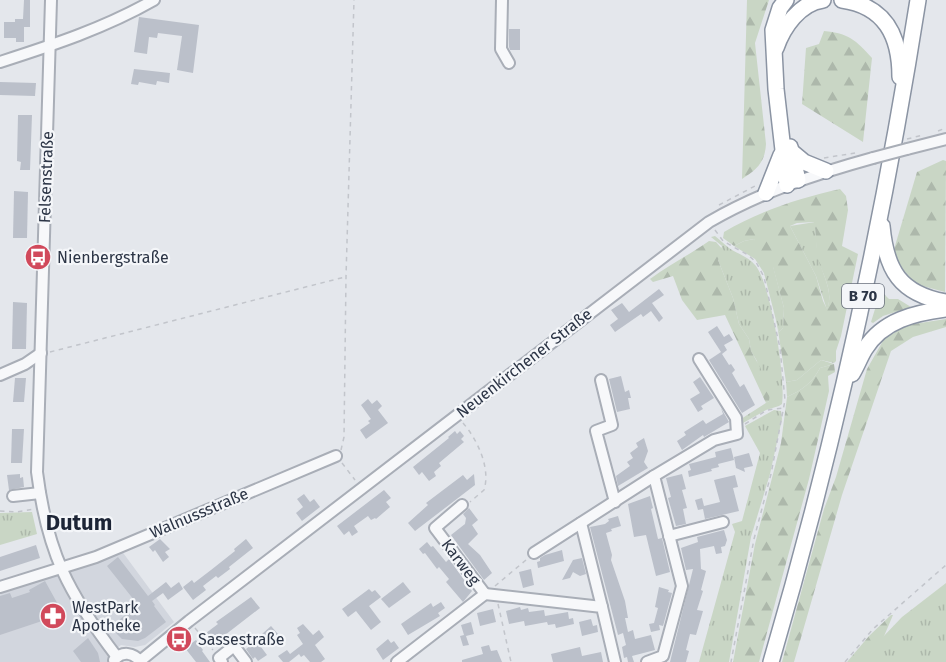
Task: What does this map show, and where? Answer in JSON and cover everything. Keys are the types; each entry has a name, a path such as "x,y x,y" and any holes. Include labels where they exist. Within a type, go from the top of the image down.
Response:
{"highway":[{"path":"786,0 780,8 772,30 781,122 793,183"},
{"path":"773,56 780,34 790,21 803,8 823,0"},
{"name":"B 70","path":"842,0 872,10 891,30 897,46 900,68 899,111"},
{"name":"B 70","path":"771,662 845,383 881,208 918,0"},
{"path":"787,151 804,162 826,171"},
{"path":"766,193 787,151"},
{"name":"B 70","path":"881,208 884,249 891,270 909,288 933,300 946,302"},
{"name":"B 70","path":"845,383 854,372 866,348 887,325 920,312 946,309"}],"street":[{"name":"Felsenstraße","path":"51,0 37,472 50,542 61,569 85,614 115,659"},
{"path":"0,62 76,38 126,16 154,0"},
{"path":"502,0 501,49 509,63"},
{"name":"Neuenkirchener Straße","path":"140,661 361,488 709,222 766,193 826,171 946,139"},
{"path":"0,375 25,364 41,353"},
{"path":"534,553 714,440 738,434 736,418 699,359"},
{"path":"601,380 612,424 596,431 615,502"},
{"name":"Walnussstraße","path":"61,569 96,557 336,456"},
{"path":"654,476 682,586 663,656 655,661"},
{"path":"14,496 40,493"},
{"name":"Karweg","path":"398,662 490,594 435,528 462,505"},
{"path":"669,536 723,522"},
{"path":"581,523 615,662"},
{"path":"0,587 61,569"},
{"path":"490,594 602,607"},
{"path":"221,660 234,646 246,662"},
{"path":"115,659 129,654 140,661"}],"path":[{"path":"354,0 344,437 336,456 361,488"},
{"path":"709,222 723,241 756,262 764,277 780,348 784,408 771,474 754,539 731,662"},
{"path":"41,353 346,277"},
{"path":"738,434 745,424 767,410 784,408"},
{"path":"457,415 473,435 486,478 484,490 462,505"},
{"path":"0,511 31,510 42,507"},
{"path":"512,662 490,594 534,553"},
{"path":"845,662 873,629 946,566"},
{"path":"189,621 221,660"}],"shaded area":[{"path":"121,550 174,622 145,645 135,647 121,645 110,654 108,662 0,662 0,592"}],"green space":[{"path":"747,0 769,0 755,43 766,144 764,156 759,165 742,179"},
{"path":"824,31 851,38 872,58 863,142 802,104 806,48 819,44"},
{"path":"943,160 946,161 945,292 915,284 892,256 917,172"},
{"path":"840,189 846,196 848,210 842,246 858,254 836,351 836,361 834,363 821,360 797,380 786,382 774,305 779,332 783,328 784,308 773,267 759,252 754,239 734,246 723,238 724,232 737,224 795,201","holes":["814,222 818,259 829,290 827,309 816,276 790,226 797,223"]},
{"path":"815,222 818,255 829,290 827,310 816,276 790,226"},
{"path":"715,236 756,266 767,292 776,333 782,374 782,404 743,423 741,419 769,401 759,375 757,361 751,351 749,339 739,324 733,298 718,260 722,246 711,237"},
{"path":"754,239 773,266 784,308 783,328 779,332 764,273 755,259 734,246"},
{"path":"709,241 716,242 724,251 718,260 733,298 739,324 749,339 751,351 760,367 759,375 765,379 768,386 770,397 766,403 725,315 697,320 682,300 673,276 653,282 650,279"},
{"path":"883,293 889,299 898,299 911,307 883,316 873,323 871,322 879,296"},
{"path":"946,319 946,327 913,337 891,351 842,495 794,662 782,662 824,509 836,477 867,369 884,339 907,325"},
{"path":"821,360 834,364 820,368 806,386 787,397 786,382 797,380"},
{"path":"834,364 835,372 828,376 829,391 809,479 759,662 733,662 755,544 781,443 787,397 806,386 820,368"},
{"path":"774,410 781,411 782,419 770,474 751,537 729,662 699,662 735,532 732,524 742,521 760,453 745,426"},
{"path":"32,512 37,534 0,545 0,513"},
{"path":"946,583 946,662 859,662 902,617"},
{"path":"893,615 882,641 863,662 847,662 869,636"}],"building":[{"path":"24,0 30,0 30,27 24,27 24,42 16,42 16,38 4,38 4,22 23,19"},
{"path":"139,17 199,25 193,73 177,70 182,36 158,33 157,38 149,37 147,54 134,52"},
{"path":"509,29 520,29 520,50 510,50"},
{"path":"134,69 170,73 169,83 157,81 156,85 139,82 138,85 131,84"},
{"path":"0,82 36,83 35,96 0,95"},
{"path":"18,115 32,115 30,170 20,170 21,162 17,161"},
{"path":"14,191 28,192 27,238 13,238"},
{"path":"659,289 664,295 652,303 663,318 659,322 651,311 643,317 641,314 615,332 610,325 618,319 611,310 622,303 629,312"},
{"path":"13,302 27,303 26,349 12,349"},
{"path":"717,326 724,337 729,334 733,340 724,345 727,350 722,354 735,370 732,373 740,387 744,384 755,405 742,413 709,360 721,352 708,332"},
{"path":"621,376 625,392 629,390 630,409 617,412 609,379"},
{"path":"700,377 714,398 701,406 703,409 698,412 690,399 700,393 693,382"},
{"path":"15,378 26,378 24,402 13,402"},
{"path":"368,399 372,404 377,400 382,406 378,410 388,423 366,439 360,430 370,423 368,421 371,419 361,405"},
{"path":"721,408 729,422 704,437 703,435 682,450 677,441 686,435 684,432 703,420 706,424 723,414"},
{"path":"12,429 24,429 22,463 11,463"},
{"path":"455,431 457,434 460,431 464,436 461,439 464,442 439,463 441,466 434,472 436,476 429,481 422,472 419,475 413,467"},
{"path":"644,438 648,451 644,462 648,468 618,486 616,476 630,466 627,462 633,458 630,453 638,447 636,443"},
{"path":"731,448 734,460 718,464 719,467 711,469 712,471 689,477 688,471 691,470 689,464 716,457 715,452"},
{"path":"749,453 753,466 744,468 745,472 736,468 734,457"},
{"path":"20,474 20,478 23,477 24,487 9,490 7,475"},
{"path":"474,474 475,485 415,531 408,523 428,505 426,503 463,475 467,480"},
{"path":"682,474 686,489 682,490 687,508 683,509 686,524 676,526 668,498 671,497 666,478"},
{"path":"735,475 738,487 733,488 739,511 705,519 703,509 698,510 695,500 702,498 704,506 720,502 714,480"},
{"path":"384,490 391,498 386,502 390,507 376,519 371,520 368,516 354,526 358,532 352,536 349,531 344,535 337,526"},
{"path":"304,494 310,502 314,499 320,507 302,521 296,513 303,507 297,499"},
{"path":"650,496 658,539 662,538 670,572 656,576 646,535 634,537 628,504"},
{"path":"469,508 478,520 472,525 478,534 468,544 480,555 492,573 484,580 451,535 465,524 466,518 463,514"},
{"path":"618,516 621,526 606,533 612,555 611,560 625,601 628,632 633,630 635,639 651,635 655,650 632,656 634,662 628,662 627,657 624,658 622,647 626,645 623,633 618,635 590,527 605,524 609,521 608,519"},
{"path":"724,530 727,540 725,546 721,547 722,553 716,554 714,546 700,549 701,569 706,571 697,610 703,611 696,635 690,634 686,662 670,662 693,569 686,570 681,548 698,542 697,537"},
{"path":"160,539 170,549 165,552 169,557 163,562 155,550 153,552 149,547"},
{"path":"246,539 253,548 229,567 230,569 203,586 206,590 193,600 183,587 192,580 194,583 235,551 234,549"},
{"path":"427,542 446,562 449,559 472,591 463,602 446,582 449,579 419,549"},
{"path":"36,545 40,558 0,571 0,557"},
{"path":"562,550 564,561 538,568 537,562 540,558"},
{"path":"118,557 148,596 166,582 171,588 179,582 183,589 168,600 163,593 152,601 166,622 138,641 122,639 110,627 138,605 107,566"},
{"path":"582,558 586,574 580,576 573,572 570,578 562,580 573,560"},
{"path":"531,569 534,585 523,588 519,572"},
{"path":"45,581 65,617 49,626 45,620 0,635 0,596 10,593 12,598 30,592 29,590"},
{"path":"403,582 411,592 389,608 381,599"},
{"path":"659,587 672,593 663,626 659,625 660,630 651,632 649,624 654,623 658,608 655,607"},
{"path":"369,589 372,592 375,590 381,597 369,606 381,622 371,630 356,611 348,617 342,609"},
{"path":"251,597 260,608 225,635 227,639 214,644 206,633 218,624 216,622"},
{"path":"441,602 445,608 438,613 440,616 408,635 401,624 431,603 433,607"},
{"path":"520,607 521,610 528,608 529,612 544,610 545,616 568,612 569,619 573,618 574,624 556,628 555,624 548,625 547,622 525,626 524,621 509,624 506,611"},
{"path":"493,609 496,622 480,626 477,613"},
{"path":"591,619 593,626 597,625 598,632 582,636 579,622"},
{"path":"471,622 474,634 466,636 469,645 463,646 460,636 464,635 461,625"},
{"path":"303,624 313,635 319,630 324,637 315,645 325,659 321,662 310,662 304,655 301,657 299,654 289,662 283,662 278,656 287,650 290,654 303,644 297,635 300,633 297,628"},
{"path":"271,626 278,634 261,647 267,655 258,661 255,657 253,659 246,649 263,636 262,634"},
{"path":"88,638 98,653 100,662 81,662 73,651"},
{"path":"388,639 391,643 394,641 399,648 383,660 376,649"},
{"path":"196,640 210,662 196,662 185,648"},
{"path":"489,645 491,651 497,650 502,662 462,662 462,660 483,654 481,647"},
{"path":"580,647 582,656 601,652 603,662 553,662 551,654"}],"place":[{"name":"Nienbergstraße","path":"38,257"},
{"name":"WestPark Apotheke","path":"53,616"},
{"name":"Sassestraße","path":"179,639"}],"district":[{"name":"Dutum","path":"79,522"}]}
